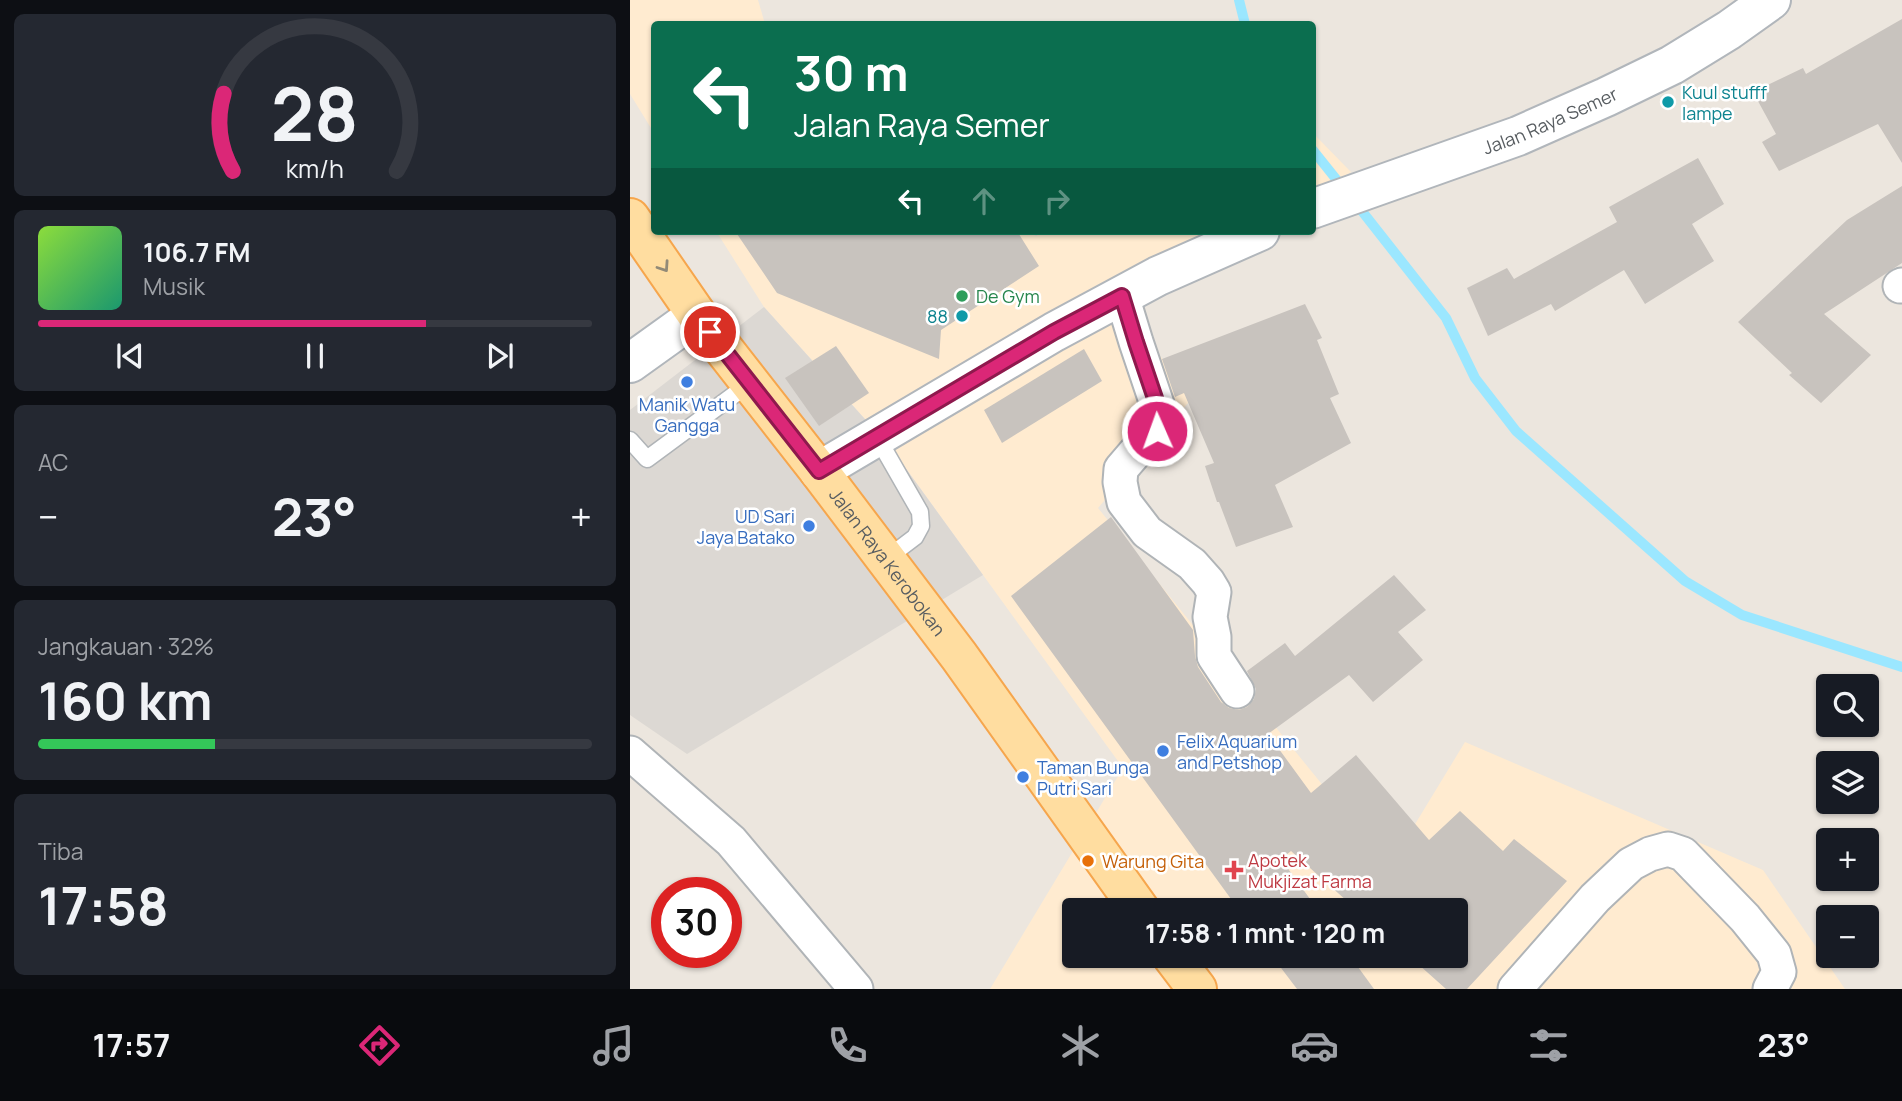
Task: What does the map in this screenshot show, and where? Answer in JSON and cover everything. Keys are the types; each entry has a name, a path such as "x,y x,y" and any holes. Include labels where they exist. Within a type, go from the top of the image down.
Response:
{"main road":[{"name":"Jalan Raya Kerobokan","path":"630,218 697,315 959,656 1131,898"},
{"path":"1181,968 1197,989"}],"street":[{"name":"Jalan Raya Semer","path":"1316,208 1518,136 1672,65 1771,0"},
{"path":"819,471 1054,332 1158,276 1252,235"},
{"path":"1122,296 1162,419 1157,431 1121,469 1120,482 1124,502 1147,532 1192,564 1214,592 1210,617 1214,656 1237,691"},
{"path":"630,363 697,315"},
{"path":"630,752 731,841 856,989"},
{"path":"1516,989 1595,898 1631,864 1650,854 1668,849 1683,854 1745,918 1774,954 1779,972 1770,989"}],"lane":[{"path":"630,440 647,459 750,383"},
{"path":"877,437 919,512 921,526 915,537 886,559"}],"shaded area":[{"path":"630,0 758,0 764,21 651,21 651,128 630,94"},
{"path":"1316,136 1351,172 1316,194"},
{"path":"719,235 1247,235 1122,311 1194,396 1098,508 1389,867 1465,742 1763,870 1816,947 1816,968 1831,968 1845,989 990,989 1123,768 891,448 764,307"},
{"path":"764,307 891,448 983,575 687,754 630,715 630,410"}],"building":[{"path":"1902,19 1902,163 1878,124 1779,171 1762,142 1776,134 1753,92 1803,68 1806,74"},
{"path":"1698,158 1724,204 1692,224 1714,261 1645,304 1624,270 1555,311 1551,304 1488,336 1467,288 1507,268 1514,279 1617,222 1609,207"},
{"path":"1902,186 1902,263 1824,314 1871,355 1821,403 1789,375 1792,373 1738,322 1847,220"},
{"path":"738,235 1020,235 1039,266 941,330 939,359 777,293"},
{"path":"1305,304 1322,338 1317,340 1339,394 1330,398 1351,443 1275,485 1293,527 1236,547 1205,466 1214,463 1184,393 1175,397 1162,359"},
{"path":"836,346 869,393 819,426 785,378"},
{"path":"1084,349 1102,381 1002,443 984,410"},
{"path":"1111,517 1193,630 1198,667 1221,702 1229,708 1239,710 1247,707 1254,699 1256,689 1247,671 1285,643 1295,656 1394,575 1426,610 1398,632 1423,660 1373,702 1349,675 1268,734 1311,793 1356,755 1429,840 1460,811 1503,851 1514,839 1567,881 1467,989 1446,989 1422,968 1468,968 1468,898 1344,898 1291,851 1281,859 1309,898 1230,898 1011,596"},
{"path":"1281,968 1359,968 1374,989 1297,989"}],"waterway":[{"path":"1239,0 1244,21"},
{"path":"1316,154 1344,189"},
{"path":"1354,201 1446,318 1475,378 1516,431 1685,581 1742,615 1902,667"}],"place":[{"name":"Kuul stufff lampe","path":"1668,102"},
{"name":"De Gym","path":"962,296"},
{"name":"88","path":"962,316"},
{"name":"Manik Watu Gangga","path":"687,382"},
{"name":"UD Sari Jaya Batako","path":"809,526"},
{"name":"Felix Aquarium and Petshop","path":"1163,751"},
{"name":"Taman Bunga Putri Sari","path":"1023,777"},
{"name":"Warung Gita","path":"1088,861"},
{"name":"Apotek Mukjizat Farma","path":"1234,870"}],"route":[{"path":"710,332 819,471 1054,332 1122,296 1162,419 1157,431"}]}
